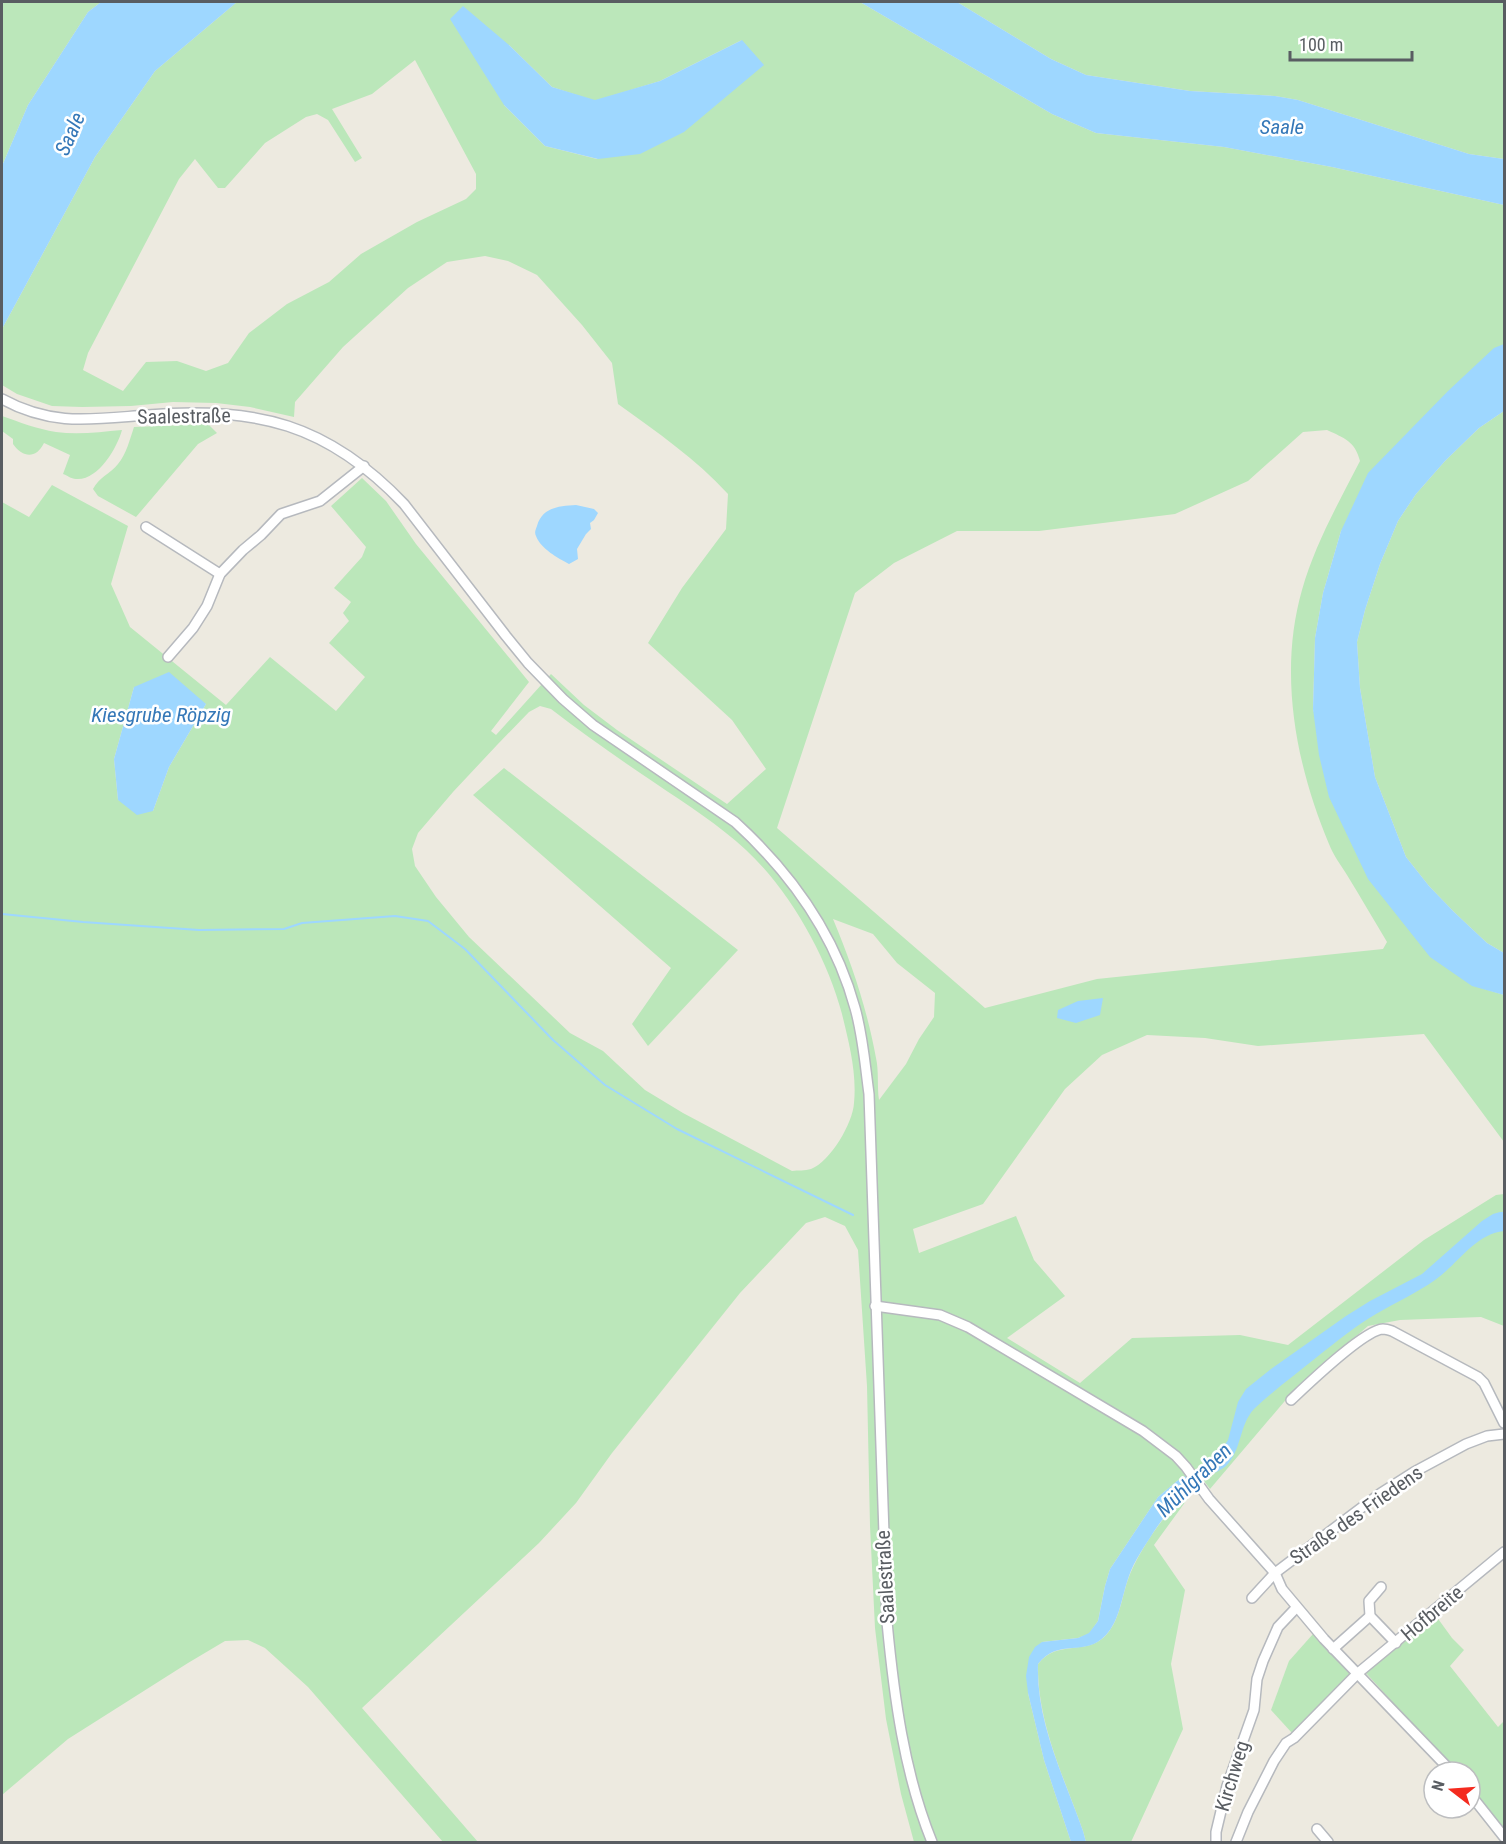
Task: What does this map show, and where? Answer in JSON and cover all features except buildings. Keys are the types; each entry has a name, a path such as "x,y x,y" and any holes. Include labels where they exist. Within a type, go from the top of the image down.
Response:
{"street":[{"name":"Saalestraße","path":"2,399 34,414 75,420 214,412 242,415 291,427 347,453 386,485 404,504 506,636 546,683 593,724 735,822 783,871 815,916 829,940 844,975 855,1009 864,1050 868,1094 884,1564 890,1651 905,1750 916,1797 932,1842"},
{"path":"168,657 193,628 207,606 220,574 243,550 281,514 320,501 364,466"},
{"path":"146,526 220,574"},
{"name":"Straße des Friedens","path":"875,1306 940,1315 968,1327 1143,1431 1165,1447 1186,1467 1275,1573 1282,1589 1296,1608 1440,1760"},
{"path":"1291,1400 1332,1362 1370,1334 1383,1329 1392,1330 1478,1377 1484,1383 1504,1423"},
{"name":"Straße des Friedens","path":"1275,1573 1381,1493 1414,1472 1466,1444 1488,1436 1504,1434"},
{"name":"Hofbreite","path":"1236,1842 1261,1785 1286,1743 1358,1674 1504,1552"},
{"path":"1252,1598 1275,1573"},
{"path":"1381,1587 1369,1601 1370,1616 1396,1643"},
{"name":"Kirchweg","path":"1216,1842 1216,1832 1227,1786 1254,1710 1257,1679 1263,1661 1278,1627 1296,1608"},
{"path":"1333,1649 1370,1616"},
{"path":"1482,1807 1503,1831"},
{"path":"1317,1829 1328,1842"}],"green space":[{"path":"2,2 101,2 88,12 28,105 2,166"},
{"path":"237,2 860,2 1052,114 1096,133 1224,147 1332,167 1504,205 1504,346 1341,531 1323,593 1315,638 1313,709 1353,845 1369,879 1472,985 1504,995 1504,1142 1424,1034 1258,1046 1205,1038 1147,1035 1102,1055 1065,1089 983,1204 913,1229 919,1253 1016,1216 1034,1260 1065,1296 1007,1338 1080,1383 1132,1338 1240,1335 1288,1345 1424,1240 1496,1195 1504,1194 1504,1326 1481,1317 1400,1320 1368,1326 1295,1389 1210,1489 1204,1481 1194,1490 1154,1545 1185,1590 1171,1664 1183,1729 1131,1842 1086,1842 1047,1729 1039,1686 1038,1664 1046,1656 1055,1652 1091,1645 1107,1634 1115,1621 1127,1581 1142,1550 1165,1517 1192,1487 1182,1476 1183,1478 1158,1497 1110,1569 1098,1621 1089,1634 1078,1638 1042,1642 1028,1693 1044,1760 1071,1842 914,1842 901,1794 886,1719 875,1628 867,1386 858,1250 845,1226 825,1217 806,1223 740,1293 612,1453 576,1503 539,1543 362,1708 478,1842 443,1842 308,1687 265,1648 248,1640 225,1641 188,1663 68,1739 2,1795 2,502 29,517 52,485 128,526 111,584 130,627 226,705 270,657 336,711 365,677 329,643 349,621 343,613 351,602 334,588 362,557 366,547 331,506 362,478 386,501 416,544 529,682 491,731 496,735 551,674 584,705 617,730 727,804 766,769 732,720 648,643 682,588 726,529 728,494 689,458 618,404 612,363 582,325 537,275 508,261 485,256 447,262 408,288 343,347 295,402 294,417 250,407 216,403 52,406 17,394 2,385 2,329 95,157 155,71","holes":["742,40 597,159 545,146 504,105 509,45 552,87 595,101 660,81","415,60 476,174 476,189 466,199 417,222 361,254 329,282 287,304 249,333 228,363 206,371 177,361 146,362 123,391 83,370 88,353 179,179 195,159 218,188 225,188 265,143 306,117 317,114 328,120 355,162 362,158 332,109 372,94","1327,430 1348,441 1358,454 1360,461 1321,540 1302,590 1291,654 1291,686 1300,751 1317,814 1333,852 1387,942 1383,949 1097,979 985,1008 777,828 855,593 894,563 957,531 1039,531 1175,514 1248,481 1303,432","134,687 206,704 169,767 153,811 118,800 114,759","540,706 551,709 725,832 762,866 792,905 817,948 835,992 852,1058 855,1092 853,1111 845,1131 826,1159 809,1170 792,1171 683,1113 645,1090 603,1051 570,1033 469,937 436,897 415,866 412,849 418,833 529,712","833,919 873,934 897,963 935,993 934,1017 906,1064 879,1100 877,1063 872,1040 846,953"]},
{"path":"957,2 1504,2 1504,159 1469,154 1298,100 1275,96 1190,91 1086,75 1051,59"},
{"path":"1504,411 1504,953 1487,943 1454,912 1406,857 1375,777 1360,688 1357,642 1380,564 1398,521 1416,494 1445,461 1479,428"},
{"path":"2,416 35,427 64,433 122,430 116,446 99,469 92,475 74,479 63,474 70,455 44,443 33,454 21,452 13,444 13,439 2,431"},
{"path":"208,424 217,433 198,444 136,517 98,496 93,489 98,481 121,460 134,427"},
{"path":"504,768 738,950 648,1046 632,1024 671,968 473,795"},
{"path":"1436,1616 1464,1650 1450,1666 1498,1727 1504,1721 1504,1833 1482,1805 1482,1760 1445,1760 1366,1673"},
{"path":"1313,1634 1353,1676 1292,1733 1271,1710 1289,1661"}],"water":[{"name":"Saale","path":"101,2 237,2 155,71 95,157 2,329 2,166 28,105 88,12"},
{"name":"Saale","path":"860,2 957,2 1051,59 1086,75 1190,91 1275,96 1298,100 1469,154 1504,159 1504,205 1332,167 1224,147 1096,133 1052,114"},
{"path":"463,6 509,45 552,87 595,100 660,81 742,40 764,65 684,132 640,154 598,159 545,146 504,105 450,19"},
{"path":"1504,344 1504,411 1479,428 1445,461 1416,494 1398,521 1380,564 1357,642 1360,688 1375,777 1406,857 1454,912 1487,943 1504,953 1504,995 1472,986 1430,957 1368,879 1329,797 1319,755 1313,709 1315,638 1323,593 1341,531 1368,473 1448,391 1494,348"},
{"path":"576,505 594,509 598,513 590,523 591,529 577,549 578,559 569,564 546,549 538,541 535,532 539,520 547,511"},
{"name":"Kiesgrube Röpzig","path":"169,672 206,704 169,767 153,811 137,815 118,800 114,759 134,687"},
{"path":"1103,998 1100,1015 1076,1023 1057,1018 1058,1010 1078,1001"},
{"name":"Mühlgraben","path":"1504,1212 1504,1231 1484,1238 1435,1280 1353,1329 1254,1409 1249,1415 1231,1460 1182,1497 1153,1533 1131,1570 1118,1615 1106,1635 1098,1642 1089,1645 1055,1651 1038,1664 1046,1728 1086,1842 1071,1842 1044,1760 1028,1693 1026,1676 1029,1657 1035,1647 1042,1642 1078,1638 1089,1633 1098,1621 1110,1569 1158,1497 1177,1481 1218,1455 1228,1440 1238,1402 1246,1389 1346,1316 1422,1274 1482,1221"}],"waterway":[{"path":"2,914 199,930 284,929 302,923 395,916 428,921 465,949 553,1040 605,1085 677,1129 853,1215"}]}
